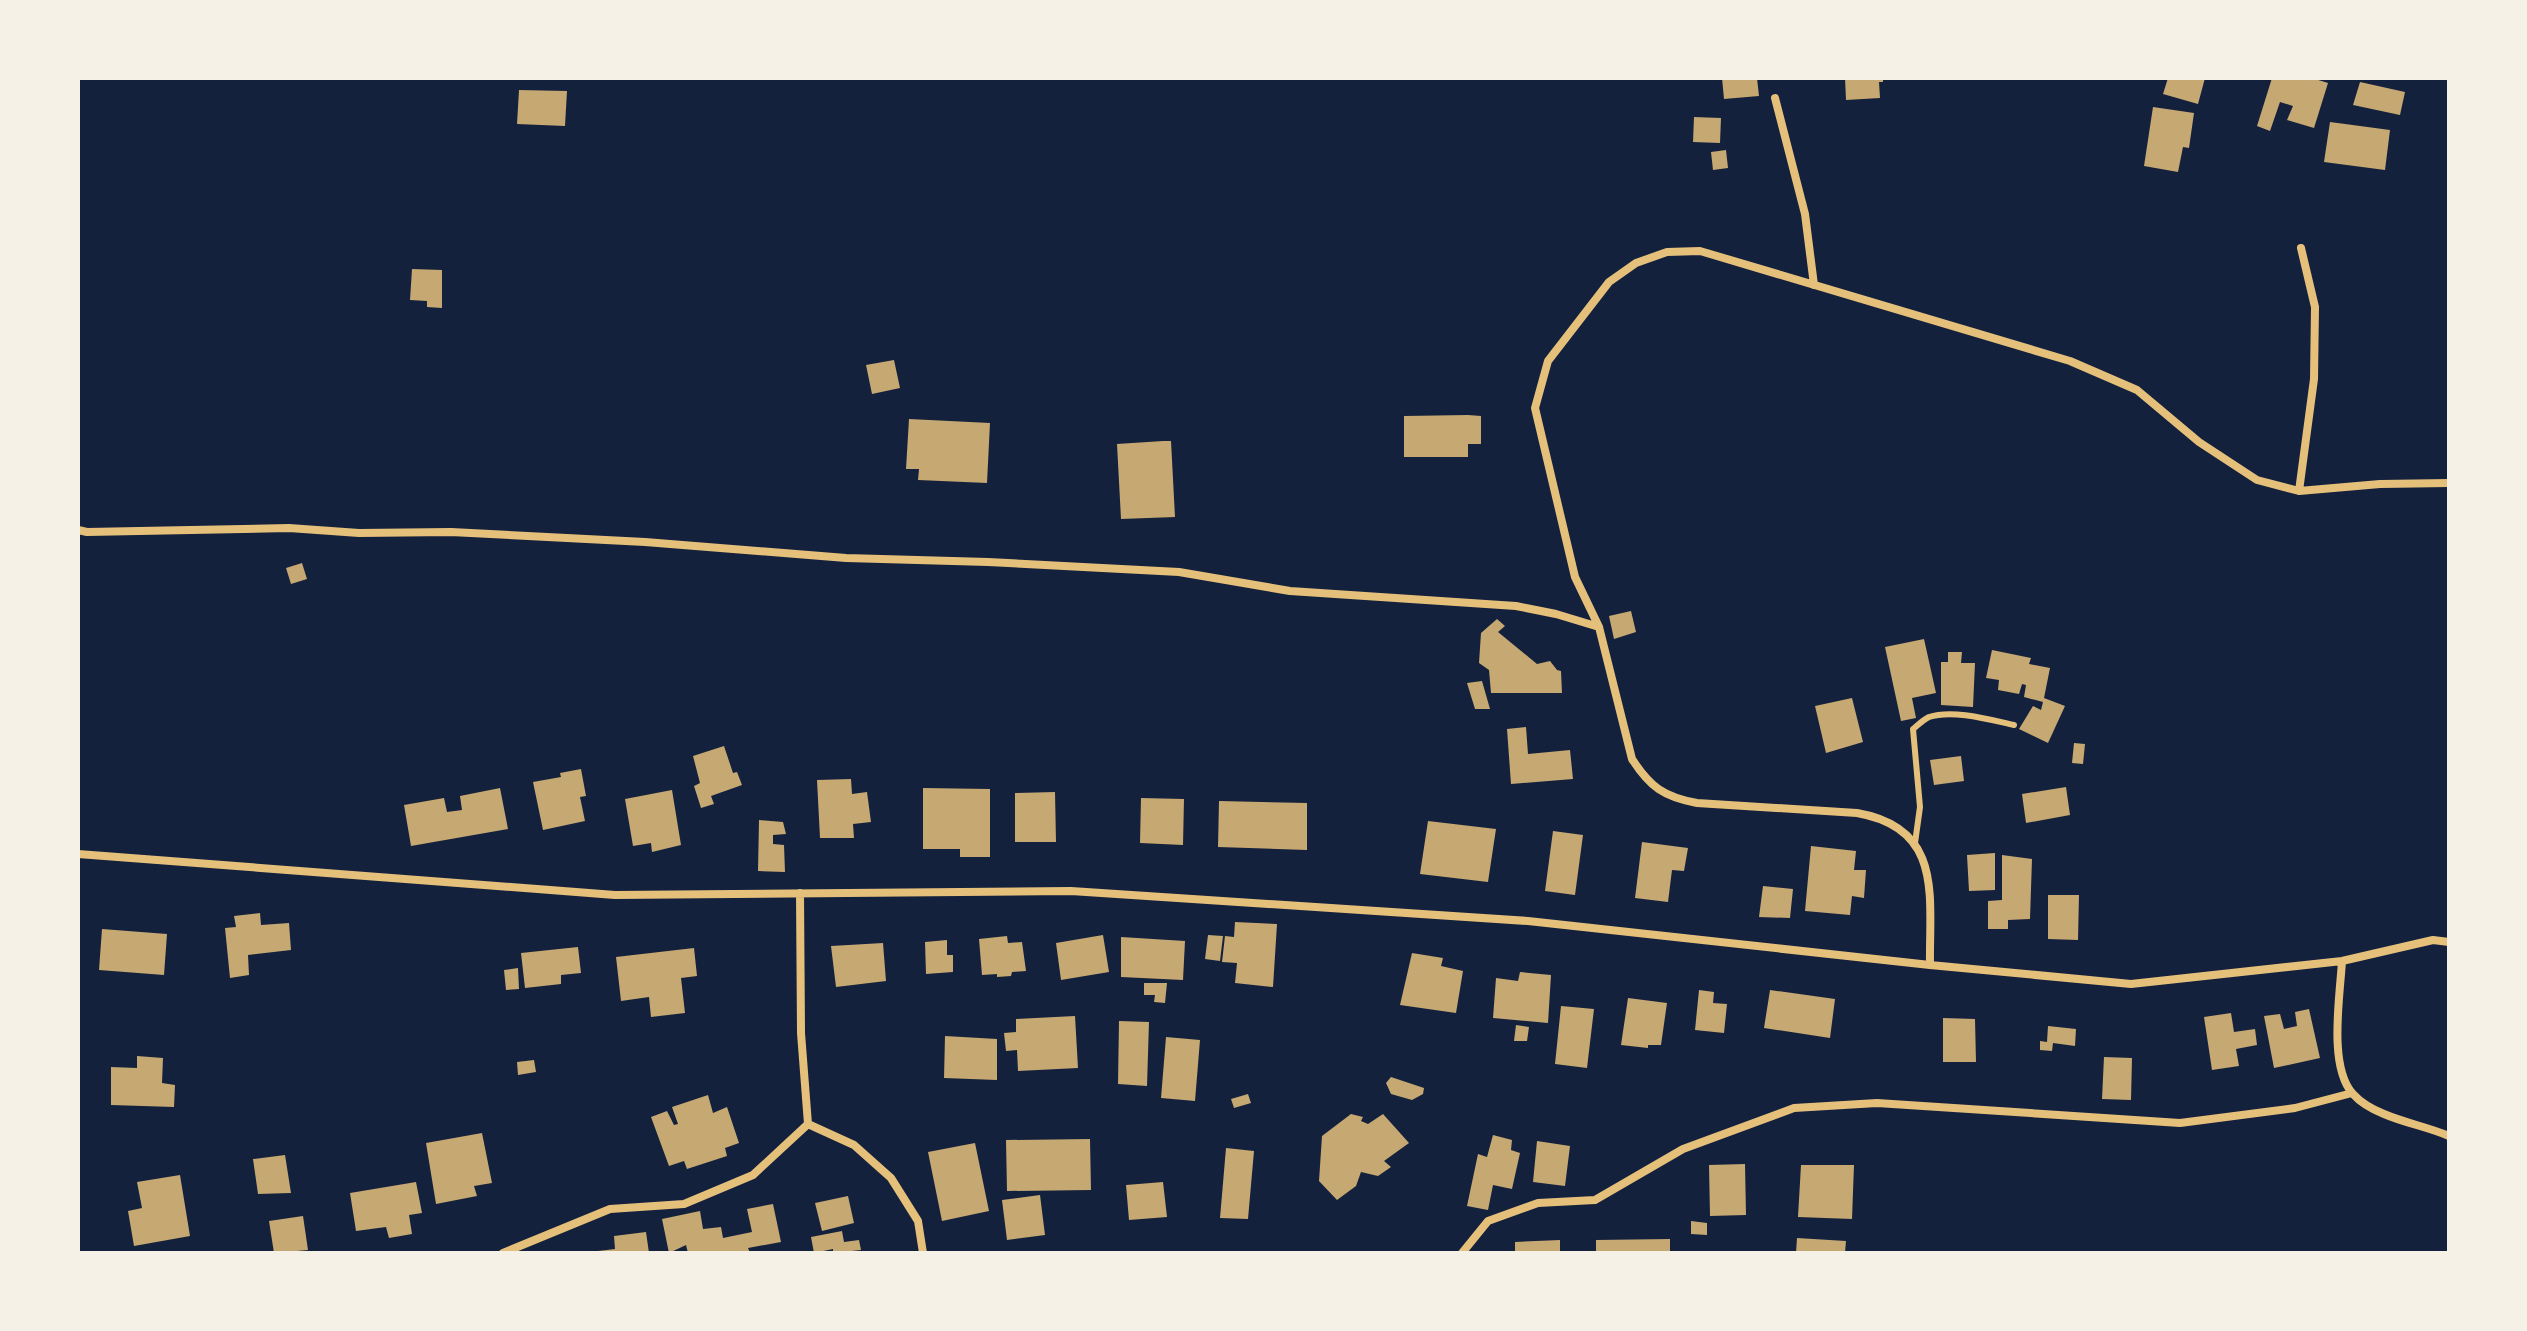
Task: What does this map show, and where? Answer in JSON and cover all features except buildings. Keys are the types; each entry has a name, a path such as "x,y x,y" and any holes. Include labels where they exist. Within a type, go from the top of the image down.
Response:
{"street":[{"path":"1775,98 1805,214 1814,285"},
{"path":"2299,491 2314,379 2315,307 2301,248"},
{"path":"1930,965 1929,885 1925,863 1915,843 1899,827 1879,817 1857,813 1697,803 1677,799 1658,790 1643,776 1632,759 1599,627 1575,577 1535,408 1548,361 1609,282 1636,263 1667,252 1700,251 2070,361 2137,390 2199,442 2257,480 2299,491 2380,484 2449,483"},
{"path":"78,530 289,528 359,533 451,532 645,542 846,558 1179,572 1290,591 1516,606 1599,627"},
{"path":"78,854 615,895 1087,892 1528,921 2131,984 2342,961 2433,940 2449,942"},
{"path":"800,893 801,1033 808,1124"},
{"path":"2342,961 2338,1055 2342,1075 2352,1093 2366,1105 2385,1114 2449,1136"},
{"path":"1462,1253 1488,1221 1538,1203 1595,1200 1683,1149 1794,1108 1877,1103 2180,1123 2295,1108 2352,1093"},
{"path":"503,1253 610,1209 684,1204 753,1175 808,1124"},
{"path":"808,1124 854,1145 891,1178 918,1221 923,1253"}],"lane":[{"path":"1915,843 1920,807 1913,729 1927,718 1941,715 1979,717 2014,725"}]}
